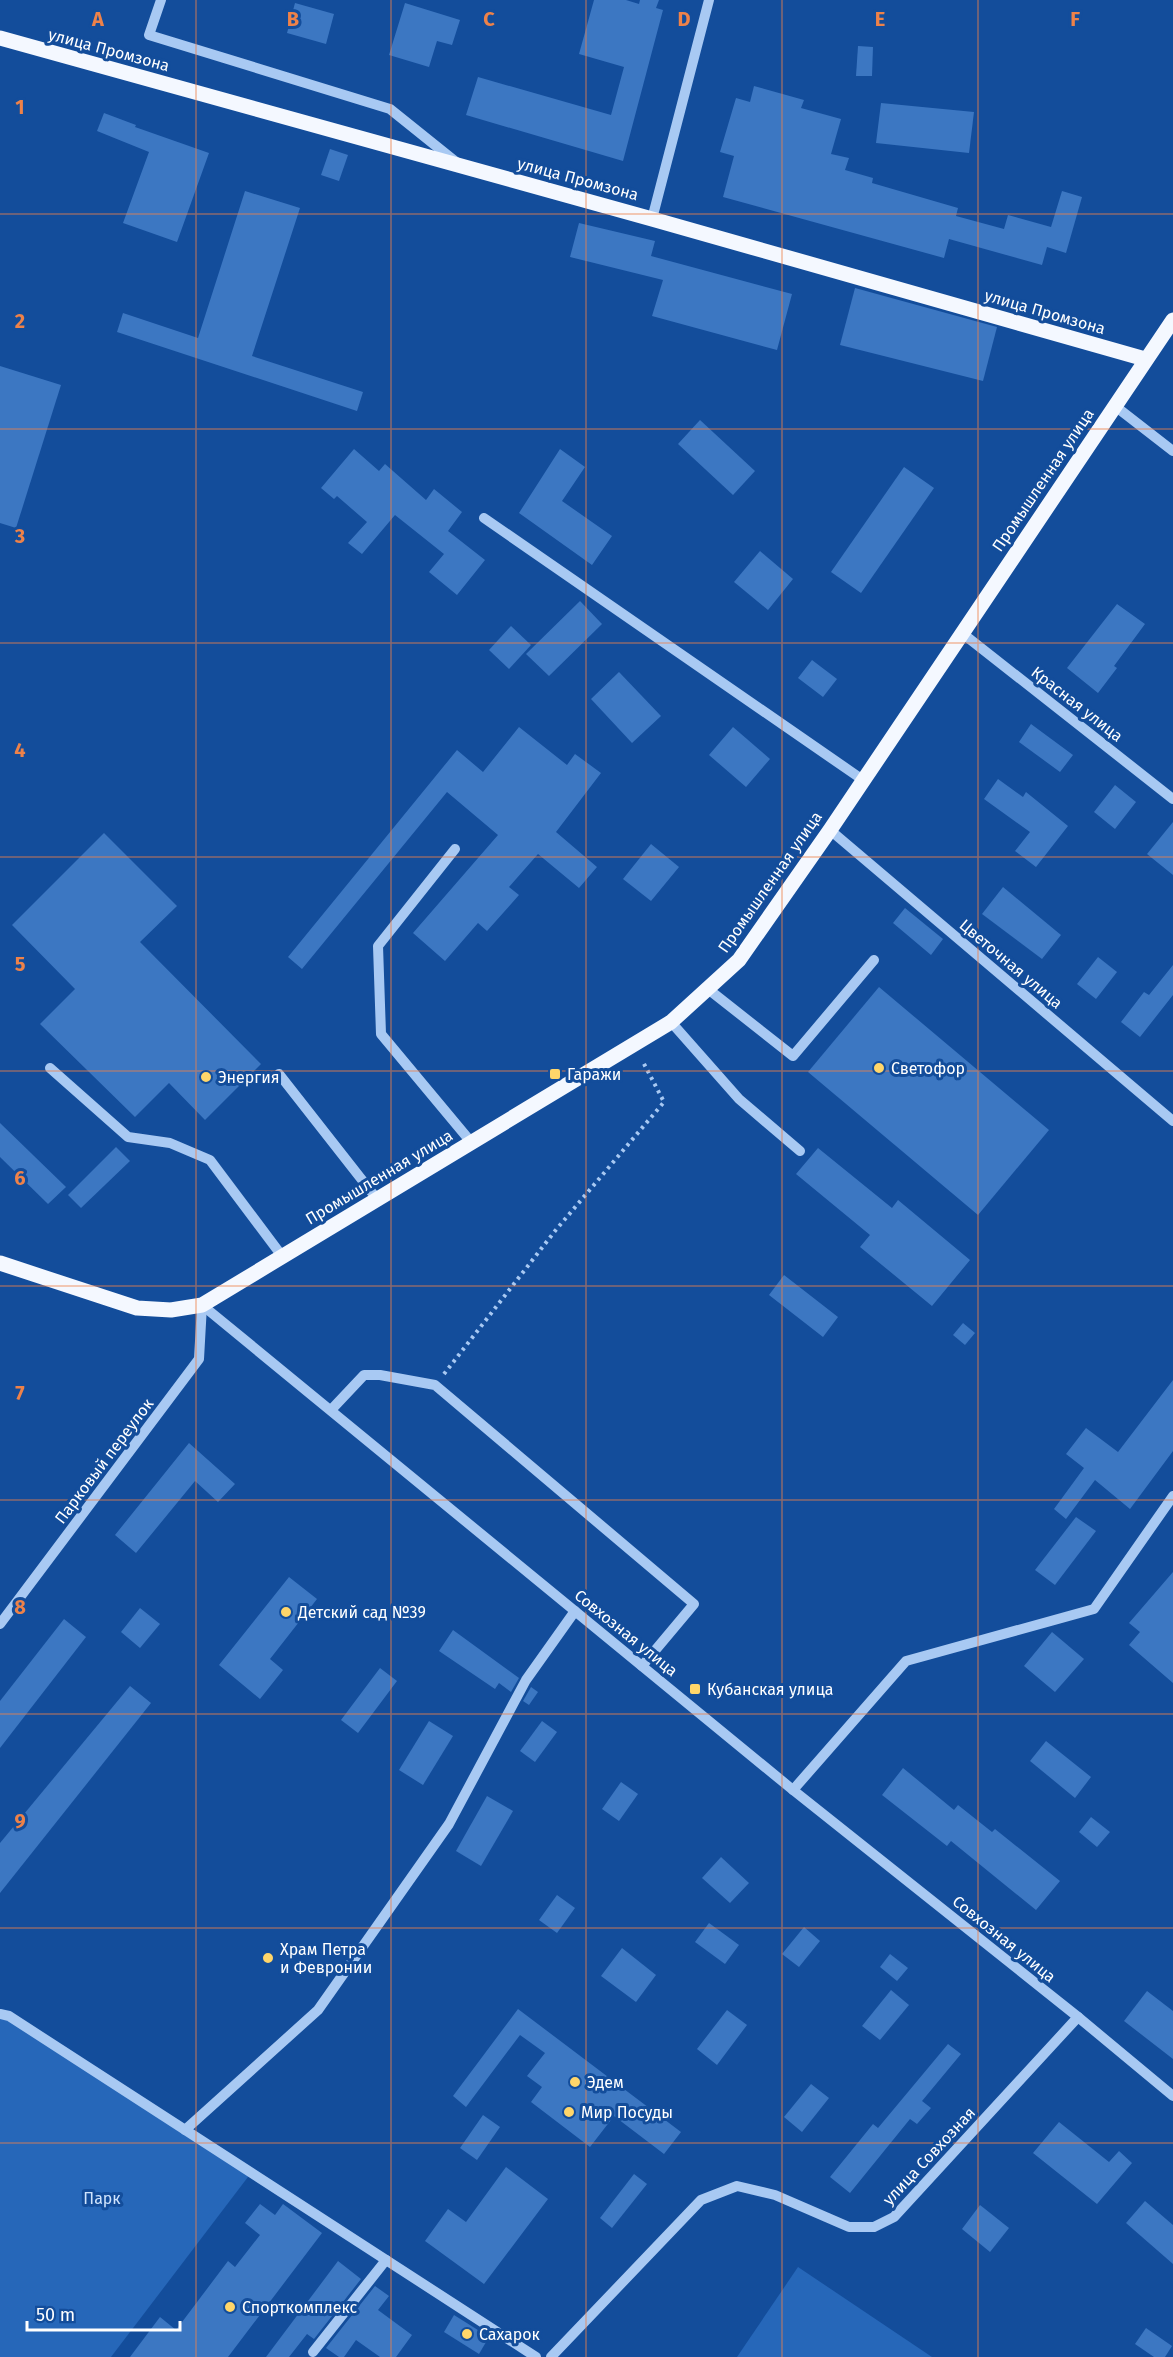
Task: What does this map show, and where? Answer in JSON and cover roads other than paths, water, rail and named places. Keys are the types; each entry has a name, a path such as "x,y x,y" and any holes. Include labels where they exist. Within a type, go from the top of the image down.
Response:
{"main road":[{"name":"улица Промзона","path":"0,38 1145,359"},
{"name":"Промышленная улица","path":"0,1263 137,1308 171,1310 202,1305 670,1022 739,960 830,830 1173,320"}],"street":[{"path":"161,0 150,34 390,109 461,166"},
{"path":"652,219 709,0"},
{"path":"1115,406 1173,451"},
{"path":"484,518 863,780"},
{"name":"Красная улица","path":"962,633 1173,800"},
{"name":"Цветочная улица","path":"830,830 1173,1121"},
{"path":"455,849 378,946 381,1034 471,1142"},
{"path":"708,989 793,1056 874,960"},
{"path":"670,1022 739,1099 800,1150"},
{"path":"50,1068 128,1137 170,1143 210,1160 282,1256"},
{"path":"279,1074 377,1199"},
{"name":"Совхозная улица","path":"202,1305 793,1790 1078,2017 1173,2096"},
{"name":"Парковый переулок","path":"0,1624 199,1359 202,1305"},
{"path":"331,1410 364,1375 380,1375 435,1385 694,1604 642,1666"},
{"path":"793,1790 906,1661 1094,1609 1173,1496"},
{"path":"185,2130 318,2010 449,1824 526,1680 575,1611"},
{"path":"0,2014 9,2016 536,2357"},
{"name":"улица Совхозная","path":"551,2357 701,2200 717,2192 737,2186 756,2189 849,2227 874,2227 894,2217 1078,2017"},
{"path":"313,2352 386,2260"}],"place":[{"name":"Светофор","path":"879,1068"},
{"name":"Гаражи","path":"555,1074"},
{"name":"Энергия","path":"206,1077"},
{"name":"Детский сад №39","path":"286,1612"},
{"name":"Кубанская улица","path":"695,1689"},
{"name":"Храм Петра и Февронии","path":"268,1958"},
{"name":"Эдем","path":"575,2082"},
{"name":"Мир Посуды","path":"569,2112"},
{"name":"Спорткомплекс","path":"230,2307"},
{"name":"Сахарок","path":"467,2334"}],"park label":[{"name":"Парк","path":"102,2198"}]}
